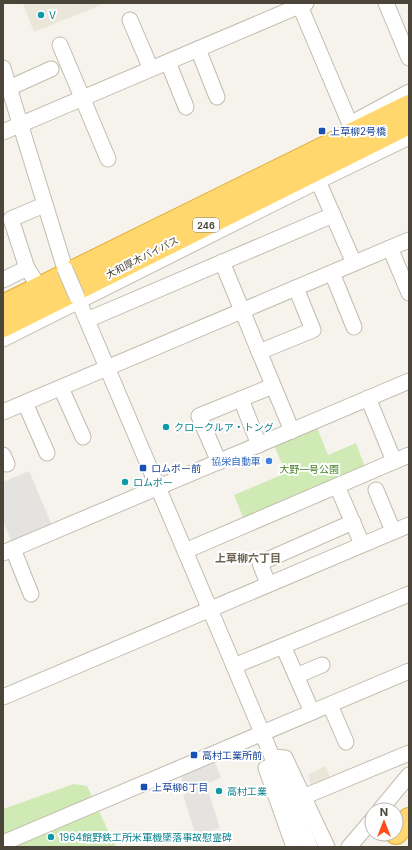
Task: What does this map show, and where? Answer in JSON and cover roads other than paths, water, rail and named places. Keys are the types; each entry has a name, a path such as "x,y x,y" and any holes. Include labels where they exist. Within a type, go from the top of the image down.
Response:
{"highway":[{"name":"大和厚木バイパス","path":"3,306 409,106"},
{"name":"大和厚木バイパス","path":"3,326 409,123"}],"street":[{"path":"386,3 409,58"},
{"path":"3,132 198,49 274,9 303,4 350,124"},
{"path":"130,20 150,69"},
{"path":"60,45 108,159"},
{"path":"198,49 217,98"},
{"path":"168,62 186,107"},
{"path":"3,68 64,267 310,847"},
{"path":"9,88 51,69"},
{"path":"3,280 64,267 350,124 409,92"},
{"path":"3,339 78,300 409,137"},
{"path":"318,181 354,263"},
{"path":"31,274 11,219 44,205"},
{"path":"87,320 333,215"},
{"path":"3,412 108,369 409,240"},
{"path":"390,248 409,293"},
{"path":"222,262 292,431"},
{"path":"332,273 354,327"},
{"path":"3,295 31,274"},
{"path":"259,352 313,330 296,288"},
{"path":"31,594 8,551 409,381"},
{"path":"218,462 199,416 273,386"},
{"path":"61,388 83,437"},
{"path":"368,398 394,461"},
{"path":"241,399 259,444"},
{"path":"25,403 46,453"},
{"path":"185,551 409,455"},
{"path":"337,486 362,544"},
{"path":"376,490 393,531"},
{"path":"268,584 260,562 353,522"},
{"path":"3,697 409,524"},
{"path":"234,666 409,594"},
{"path":"283,646 312,712"},
{"path":"296,676 322,665"},
{"path":"3,843 409,671"},
{"path":"330,705 346,742"},
{"path":"303,797 409,753"},
{"path":"272,757 285,758 327,847"},
{"path":"272,757 266,767 294,847"},
{"path":"387,802 409,776"},
{"path":"349,847 364,829"}],"place":[{"name":"Ⅴ","path":"41,15"},
{"name":"上草柳2号橋","path":"322,131"},
{"name":"クロークルア・トング","path":"166,427"},
{"name":"協栄自動車","path":"269,461"},
{"name":"ロムポー前","path":"143,468"},
{"name":"ロムポー","path":"125,482"},
{"name":"高村工業所前","path":"194,755"},
{"name":"上草柳6丁目","path":"144,787"},
{"name":"高村工業","path":"219,791"},
{"name":"1964館野鉄工所米軍機墜落事故慰霊碑","path":"51,837"}],"district":[{"name":"上草柳六丁目","path":"248,558"}],"park label":[{"name":"大野一号公園","path":"309,469"}]}
